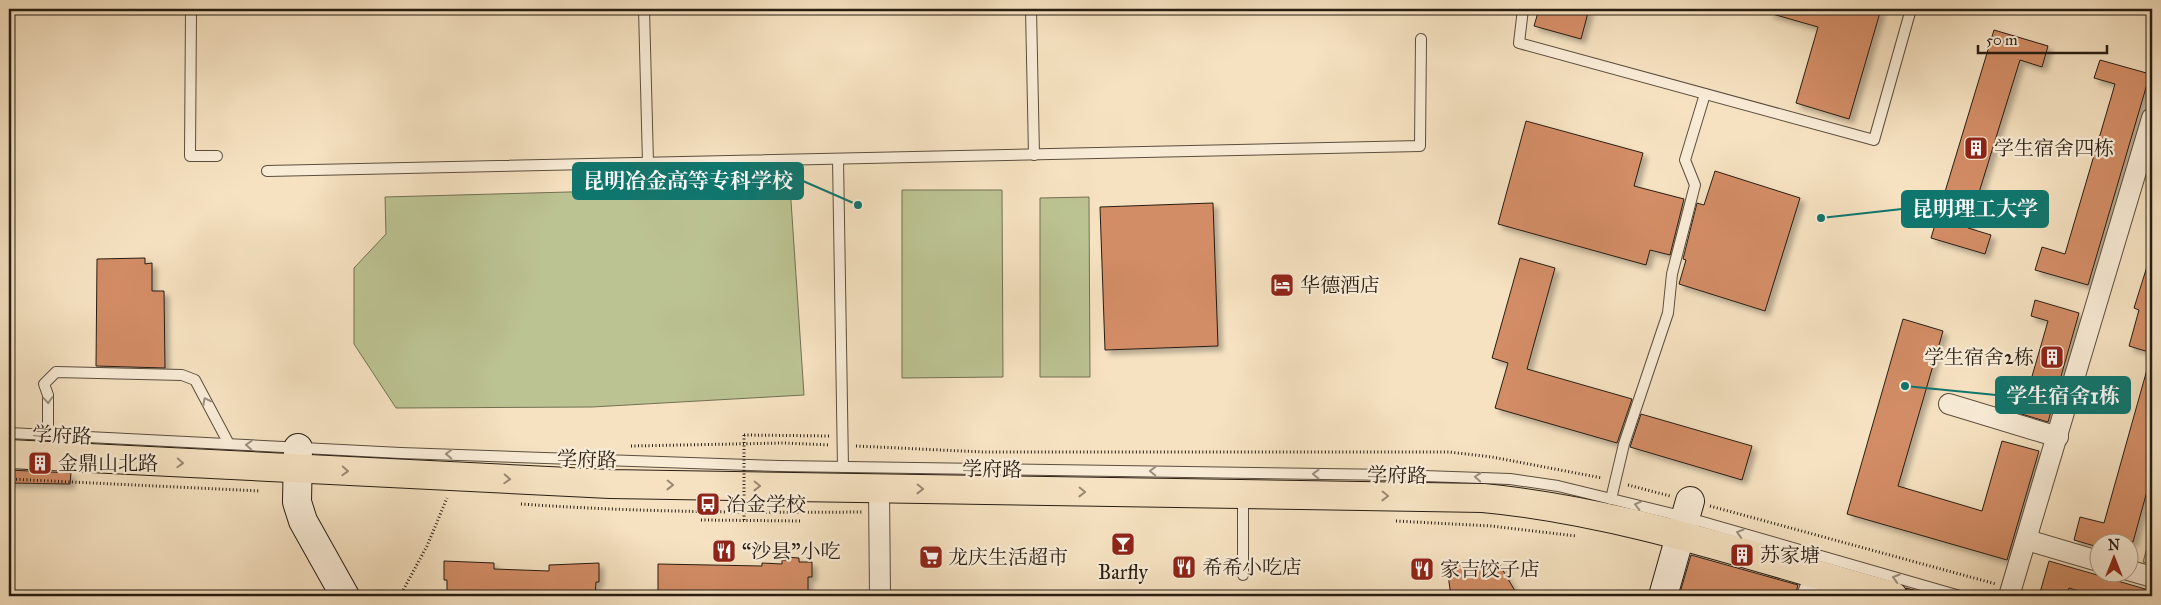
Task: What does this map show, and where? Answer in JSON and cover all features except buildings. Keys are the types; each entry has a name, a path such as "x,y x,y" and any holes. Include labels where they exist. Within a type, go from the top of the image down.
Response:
{"main road":[{"name":"学府路","path":"9,454 297,458 457,477 610,484 1483,498 1592,514 1693,520 1811,586 1893,596"}],"street":[{"path":"2011,592 2152,118"},
{"path":"1949,404 2058,437"},
{"path":"297,458 297,502 303,521 345,596"},
{"path":"879,488 880,596"},
{"path":"1663,596 1693,520"},
{"path":"1681,596 1693,520"},
{"path":"2027,540 2088,558"},
{"path":"2138,573 2152,577"}],"lane":[{"path":"192,9 190,156 217,156"},
{"path":"644,9 648,163"},
{"path":"1031,9 1034,155"},
{"path":"1523,9 1519,43 1874,140 1911,9"},
{"path":"267,171 1420,146 1421,39"},
{"path":"1611,499 1624,444 1668,313 1672,274 1695,185 1685,160 1705,94"},
{"path":"838,159 843,467"},
{"path":"48,435 48,395 44,384 56,372 182,375 195,380 229,444"},
{"name":"学府路","path":"9,432 229,444 297,458 1468,476 1558,486 1693,520 1960,596"},
{"path":"1243,494 1243,575"}],"path":[{"path":"744,520 744,435 824,436"},
{"path":"629,446 784,443 983,452 1449,452 1492,457 1615,481 1693,520 2011,592 2039,596"},
{"path":"400,596 428,546 457,477"},
{"path":"701,520 802,521"}],"green space":[{"path":"790,186 804,395 592,407 396,408 354,344 354,268 386,234 385,197"},
{"path":"902,190 1002,190 1003,377 902,378"},
{"path":"1089,197 1090,377 1040,377 1040,198"},
{"path":"2152,530 2152,565 2143,562"}],"place":[{"name":"学生宿舍四栋","path":"1976,148"},
{"name":"昆明冶金高等专科学校","path":"858,205"},
{"name":"昆明理工大学","path":"1821,218"},
{"name":"华德酒店","path":"1282,285"},
{"name":"学生宿舍2栋","path":"2052,357"},
{"name":"学生宿舍1栋","path":"1905,386"},
{"name":"金鼎山北路","path":"40,463"},
{"name":"冶金学校","path":"708,504"},
{"name":"Barfly","path":"1123,544"},
{"name":"“沙县”小吃","path":"724,551"},
{"name":"苏家塘","path":"1742,555"},
{"name":"龙庆生活超市","path":"931,557"},
{"name":"希希小吃店","path":"1184,567"},
{"name":"家吉饺子店","path":"1422,569"}]}
